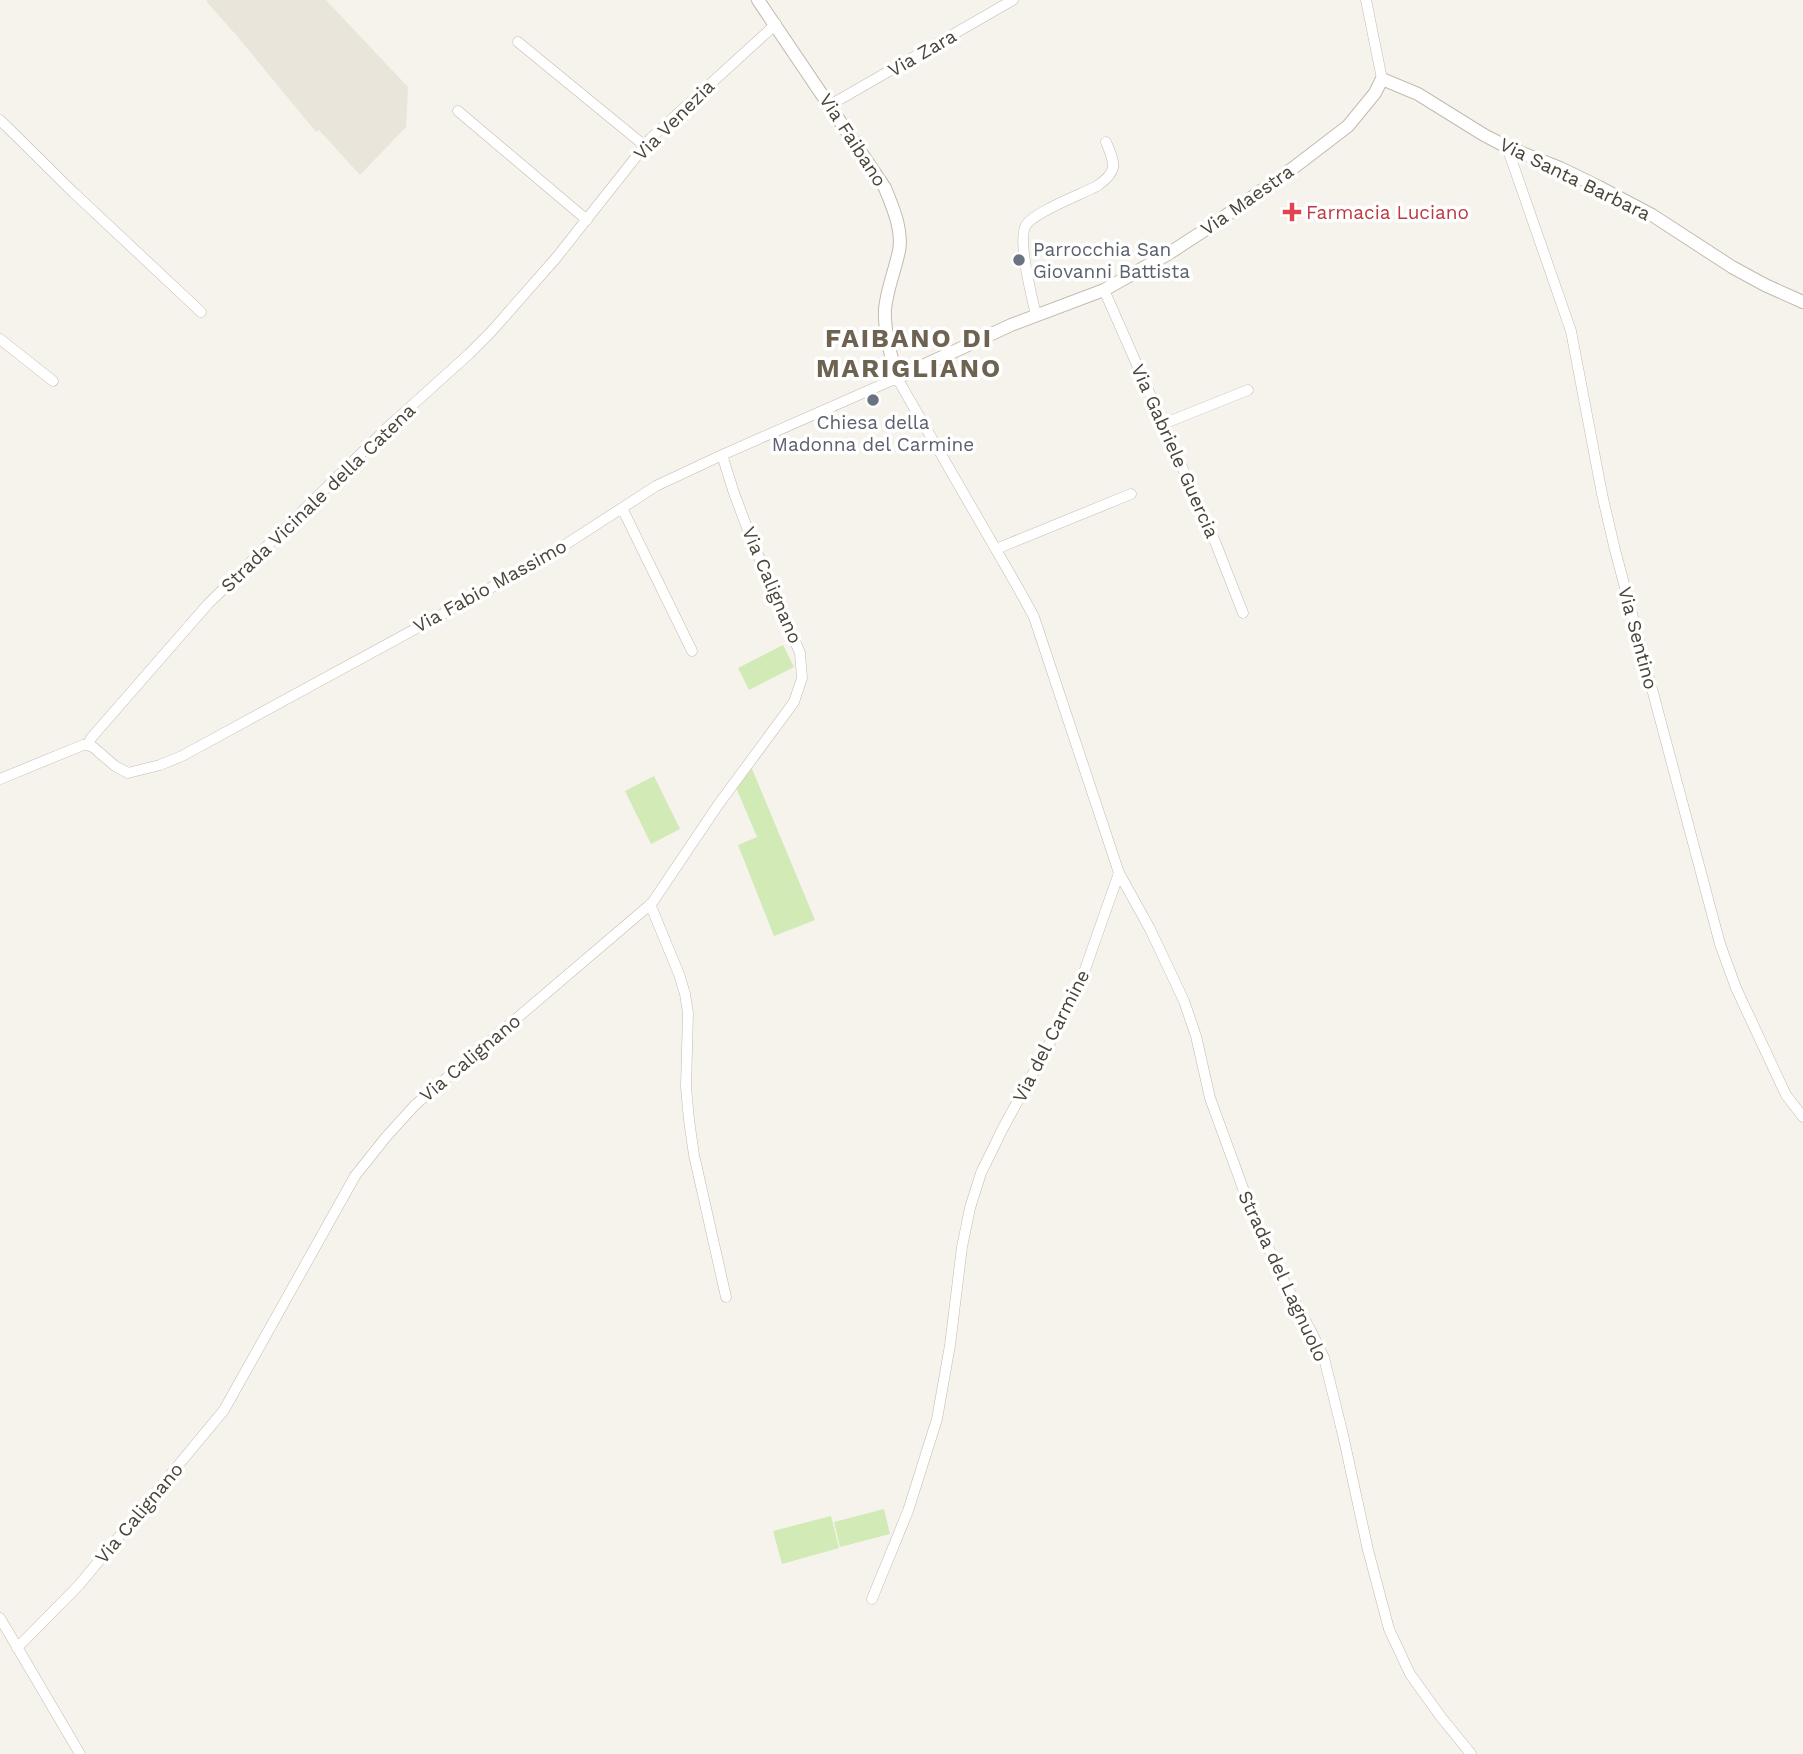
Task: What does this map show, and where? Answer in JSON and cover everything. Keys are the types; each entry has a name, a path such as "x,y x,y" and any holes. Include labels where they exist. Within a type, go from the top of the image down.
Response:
{"street":[{"name":"Via Faibano","path":"758,0 885,188 895,213 900,235 899,250 885,309 888,344 897,378"},
{"name":"Via Zara","path":"830,105 1013,0"},
{"path":"1366,0 1382,79"},
{"name":"Via Venezia","path":"556,258 660,130 776,24"},
{"path":"518,42 645,146"},
{"name":"Via Santa Barbara","path":"1382,79 1418,94 1507,147 1560,168 1652,215 1732,267 1803,302"},
{"name":"Via Maestra","path":"897,378 1011,325 1104,290 1168,254 1284,175 1348,126 1375,93 1382,79"},
{"path":"458,111 587,220"},
{"path":"0,120 201,312"},
{"path":"1036,316 1024,253 1025,226 1038,215 1106,180 1114,169 1107,142"},
{"name":"Via Sentino","path":"1507,147 1571,331 1615,550 1720,944 1736,988 1786,1095 1803,1116"},
{"name":"Strada Vicinale della Catena","path":"87,745 208,604 388,427 469,354 556,258"},
{"name":"Via Gabriele Guercia","path":"1104,290 1244,613"},
{"path":"0,340 53,382"},
{"path":"897,378 1034,617 1119,873"},
{"name":"Via Fabio Massimo","path":"87,745 128,773 182,756 540,561 656,486 897,378"},
{"path":"1163,424 1248,390"},
{"name":"Via Calignano","path":"17,1648 79,1585 224,1410 355,1176 386,1137 415,1105 650,904 794,702 802,678 802,662 794,636 734,493 722,455"},
{"path":"996,549 1131,494"},
{"path":"622,508 692,651"},
{"path":"0,779 87,745"},
{"name":"Via del Carmine","path":"872,1599 908,1511 937,1419 945,1381 962,1247 981,1173 1076,995 1119,873"},
{"name":"Strada del Lagnuolo","path":"1119,873 1150,929 1184,1001 1196,1036 1210,1098 1247,1201 1324,1358 1389,1629 1410,1674 1471,1754"},
{"path":"650,904 685,994 688,1013 686,1087 689,1120 694,1155 726,1297"},
{"path":"0,1618 80,1754"}],"shaded area":[{"path":"326,0 408,87 406,127 360,175 319,130 316,132 206,1"}],"green space":[{"path":"783,645 794,667 749,690 738,668"},
{"path":"750,764 815,920 774,936 738,845 757,837 735,785"},
{"path":"654,776 680,829 651,844 625,791"},
{"path":"884,1509 890,1534 840,1547 834,1522"},
{"path":"831,1516 839,1548 782,1564 773,1531"}],"place":[{"name":"Farmacia Luciano","path":"1292,212"},
{"name":"Parrocchia San Giovanni Battista","path":"1019,260"},
{"name":"Chiesa della Madonna del Carmine","path":"873,400"}],"district":[{"name":"FAIBANO DI MARIGLIANO","path":"909,353"}]}
